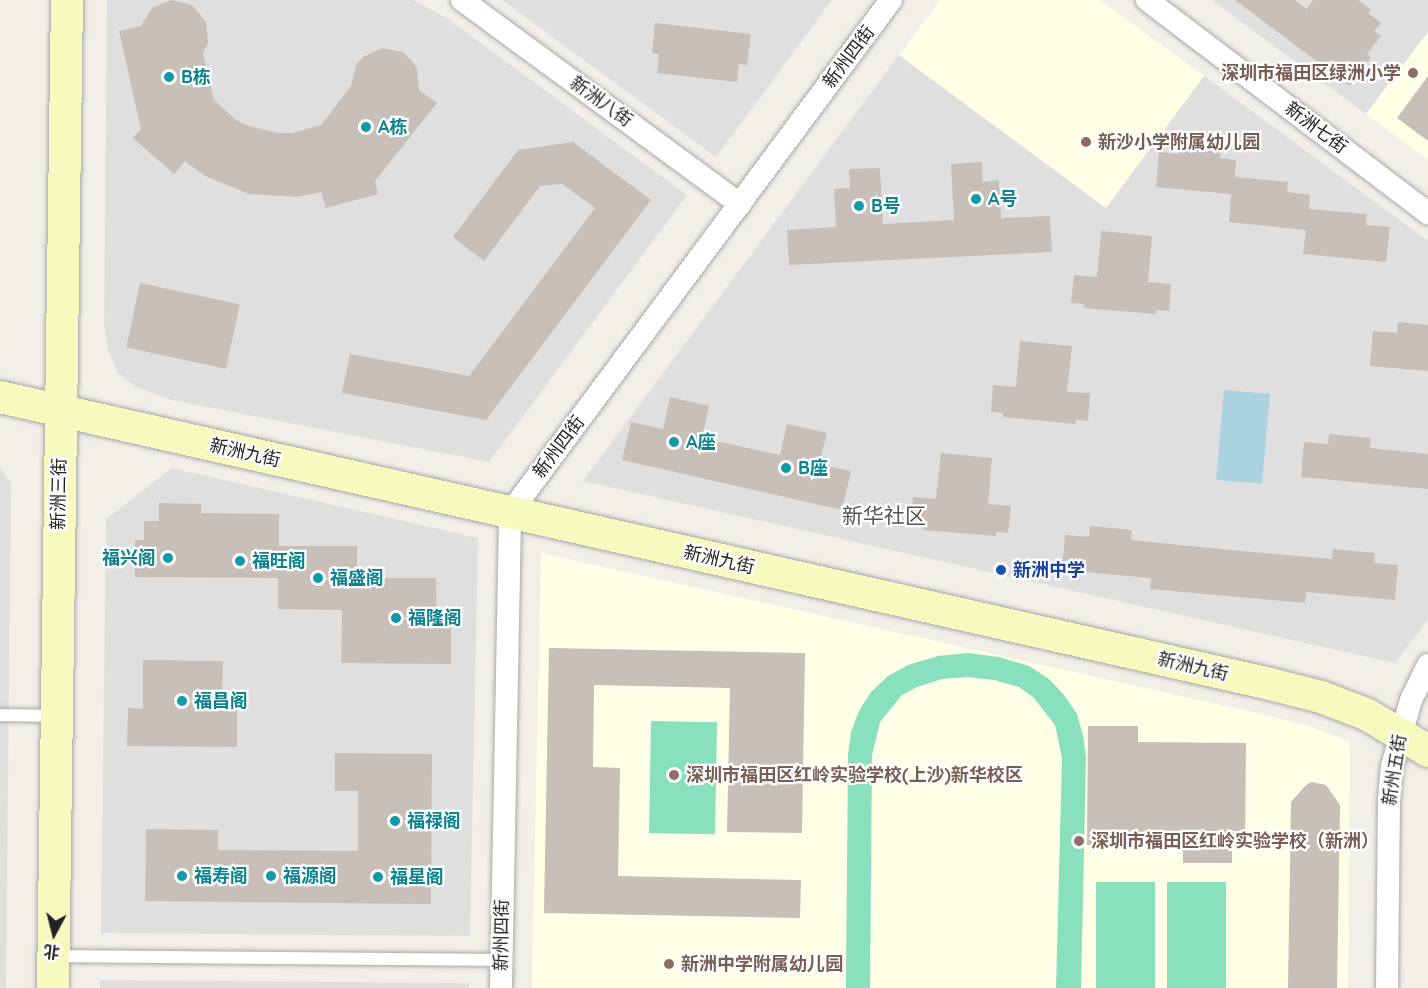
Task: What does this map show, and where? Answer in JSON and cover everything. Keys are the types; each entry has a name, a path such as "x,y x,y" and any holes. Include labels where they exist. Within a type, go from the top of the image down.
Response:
{"street":[{"name":"新洲三街","path":"53,988 68,0"},
{"name":"新洲八街","path":"462,0 740,204"},
{"name":"新州四街","path":"501,988 510,513 891,0"},
{"name":"新洲七街","path":"1147,0 1428,213"},
{"name":"新洲九街","path":"0,397 1270,684 1321,697 1366,714 1400,732 1428,751"},
{"name":"新州五街","path":"1387,988 1389,800 1400,732 1411,700 1428,665"}],"lane":[{"path":"0,715 56,716"},
{"path":"53,956 501,960"}],"shaded area":[{"path":"107,0 413,0 447,18 687,195 489,462 172,400 136,387 118,373 108,351 104,324"},
{"path":"502,0 832,0 716,157"},
{"name":"新沙小学附属幼儿园","path":"940,0 1100,0 1204,76 1106,208 899,55"},
{"path":"1212,0 1428,0 1428,32 1366,114"},
{"name":"深圳市福田区绿洲小学","path":"1428,32 1428,160 1366,114"},
{"path":"899,55 1106,208 1204,76 1428,241 1428,620 1395,663 583,481"},
{"path":"0,468 11,483 6,988 0,988"},
{"path":"172,468 478,538 470,936 101,933 106,519"},
{"name":"深圳市福田区红岭实验学校（新洲）","path":"541,553 1262,714 1312,727 1350,742 1348,988 532,988"},
{"path":"100,980 469,983 469,988 100,988"}],"green space":[{"path":"968,653 999,657 1029,666 1049,679 1077,714 1086,757 1081,988 1056,988 1062,758 1055,725 1033,697 1019,687 994,680 968,677 942,679 917,687 902,695 880,722 872,755 870,988 846,988 848,754 851,732 859,711 871,692 888,676 908,665 938,656"},
{"path":"651,721 717,722 715,834 649,833"},
{"path":"1096,882 1155,882 1155,988 1096,988"},
{"path":"1167,882 1226,882 1226,988 1167,988"}],"water":[{"path":"1224,390 1270,394 1262,484 1216,480"}],"building":[{"path":"171,0 192,5 206,22 208,43 203,53 214,100 236,120 249,126 278,133 293,133 321,125 351,86 356,65 363,57 382,48 403,52 411,60 417,68 419,90 437,103 375,181 378,194 326,208 321,192 297,197 249,194 205,176 185,161 174,174 133,138 141,129 119,31 141,26 152,8"},
{"path":"1235,0 1294,0 1307,9 1313,0 1358,0 1371,10 1368,13 1381,23 1374,31 1381,36 1367,54 1371,57 1350,86"},
{"path":"655,23 751,34 747,65 739,64 737,82 657,73 659,54 652,53"},
{"path":"1428,76 1428,141 1397,118"},
{"path":"573,142 651,200 486,420 342,393 350,354 469,376 595,208 562,184 540,186 484,261 453,237 518,150"},
{"path":"1179,144 1221,148 1220,158 1236,160 1235,177 1288,182 1287,192 1310,195 1309,209 1367,214 1366,225 1390,227 1386,262 1303,254 1306,230 1229,222 1231,194 1156,187 1159,152 1178,154"},
{"path":"982,162 983,182 999,180 1001,218 1050,216 1052,252 789,265 787,230 836,227 834,189 850,188 849,169 880,168 883,224 954,220 951,164"},
{"path":"1101,231 1152,236 1148,282 1171,284 1169,311 1156,310 1156,314 1083,308 1084,304 1071,303 1074,275 1097,277"},
{"path":"140,283 240,304 226,369 126,348"},
{"path":"1398,322 1428,325 1428,371 1370,366 1373,331 1397,333"},
{"path":"1020,341 1072,346 1067,392 1090,393 1088,421 1076,420 1075,424 1003,417 1003,413 991,412 993,385 1016,387"},
{"path":"670,397 709,406 702,438 780,455 787,424 827,433 819,464 851,471 842,510 622,460 631,422 663,429"},
{"path":"1329,434 1371,438 1370,448 1428,454 1428,489 1301,477 1304,442 1328,444"},
{"path":"941,453 992,458 988,504 1011,506 1008,533 996,532 996,536 923,530 923,526 911,525 913,497 936,499"},
{"path":"159,503 201,504 201,513 279,514 279,546 357,546 357,578 436,578 437,626 451,626 451,664 341,663 342,610 278,609 278,578 135,577 135,540 144,540 144,521 159,521"},
{"path":"1090,526 1132,530 1131,540 1220,549 1332,559 1333,549 1375,553 1374,563 1398,565 1395,600 1306,592 1305,603 1150,589 1151,578 1062,570 1065,535 1089,537"},
{"path":"549,648 805,653 802,833 727,832 730,688 594,685 593,767 620,768 618,876 801,880 800,918 544,913"},
{"name":"福昌阁","path":"143,660 223,661 222,709 237,709 237,747 127,746 128,708 143,709"},
{"path":"1088,726 1138,726 1138,742 1246,743 1245,847 1232,846 1232,863 1183,863 1183,846 1087,845"},
{"path":"335,753 432,754 431,904 145,901 146,829 218,830 218,850 358,851 358,791 335,791"},
{"path":"1312,782 1326,785 1340,805 1337,988 1288,988 1291,802 1306,785"}],"place":[{"name":"深圳市福田区绿洲小学","path":"1413,73"},
{"name":"B栋","path":"169,77"},
{"name":"A栋","path":"366,127"},
{"name":"新沙小学附属幼儿园","path":"1086,142"},
{"name":"A号","path":"976,199"},
{"name":"B号","path":"859,206"},
{"name":"A座","path":"674,442"},
{"name":"B座","path":"786,468"},
{"name":"福兴阁","path":"168,558"},
{"name":"福旺阁","path":"240,561"},
{"name":"新洲中学","path":"1001,570"},
{"name":"福盛阁","path":"318,578"},
{"name":"福隆阁","path":"396,618"},
{"name":"福昌阁","path":"182,701"},
{"name":"深圳市福田区红岭实验学校(上沙)新华校区","path":"674,775"},
{"name":"福禄阁","path":"395,821"},
{"name":"深圳市福田区红岭实验学校（新洲）","path":"1079,841"},
{"name":"福寿阁","path":"182,876"},
{"name":"福源阁","path":"271,876"},
{"name":"福星阁","path":"378,877"},
{"name":"新洲中学附属幼儿园","path":"669,964"}],"district":[{"name":"新华社区","path":"884,515"}]}
